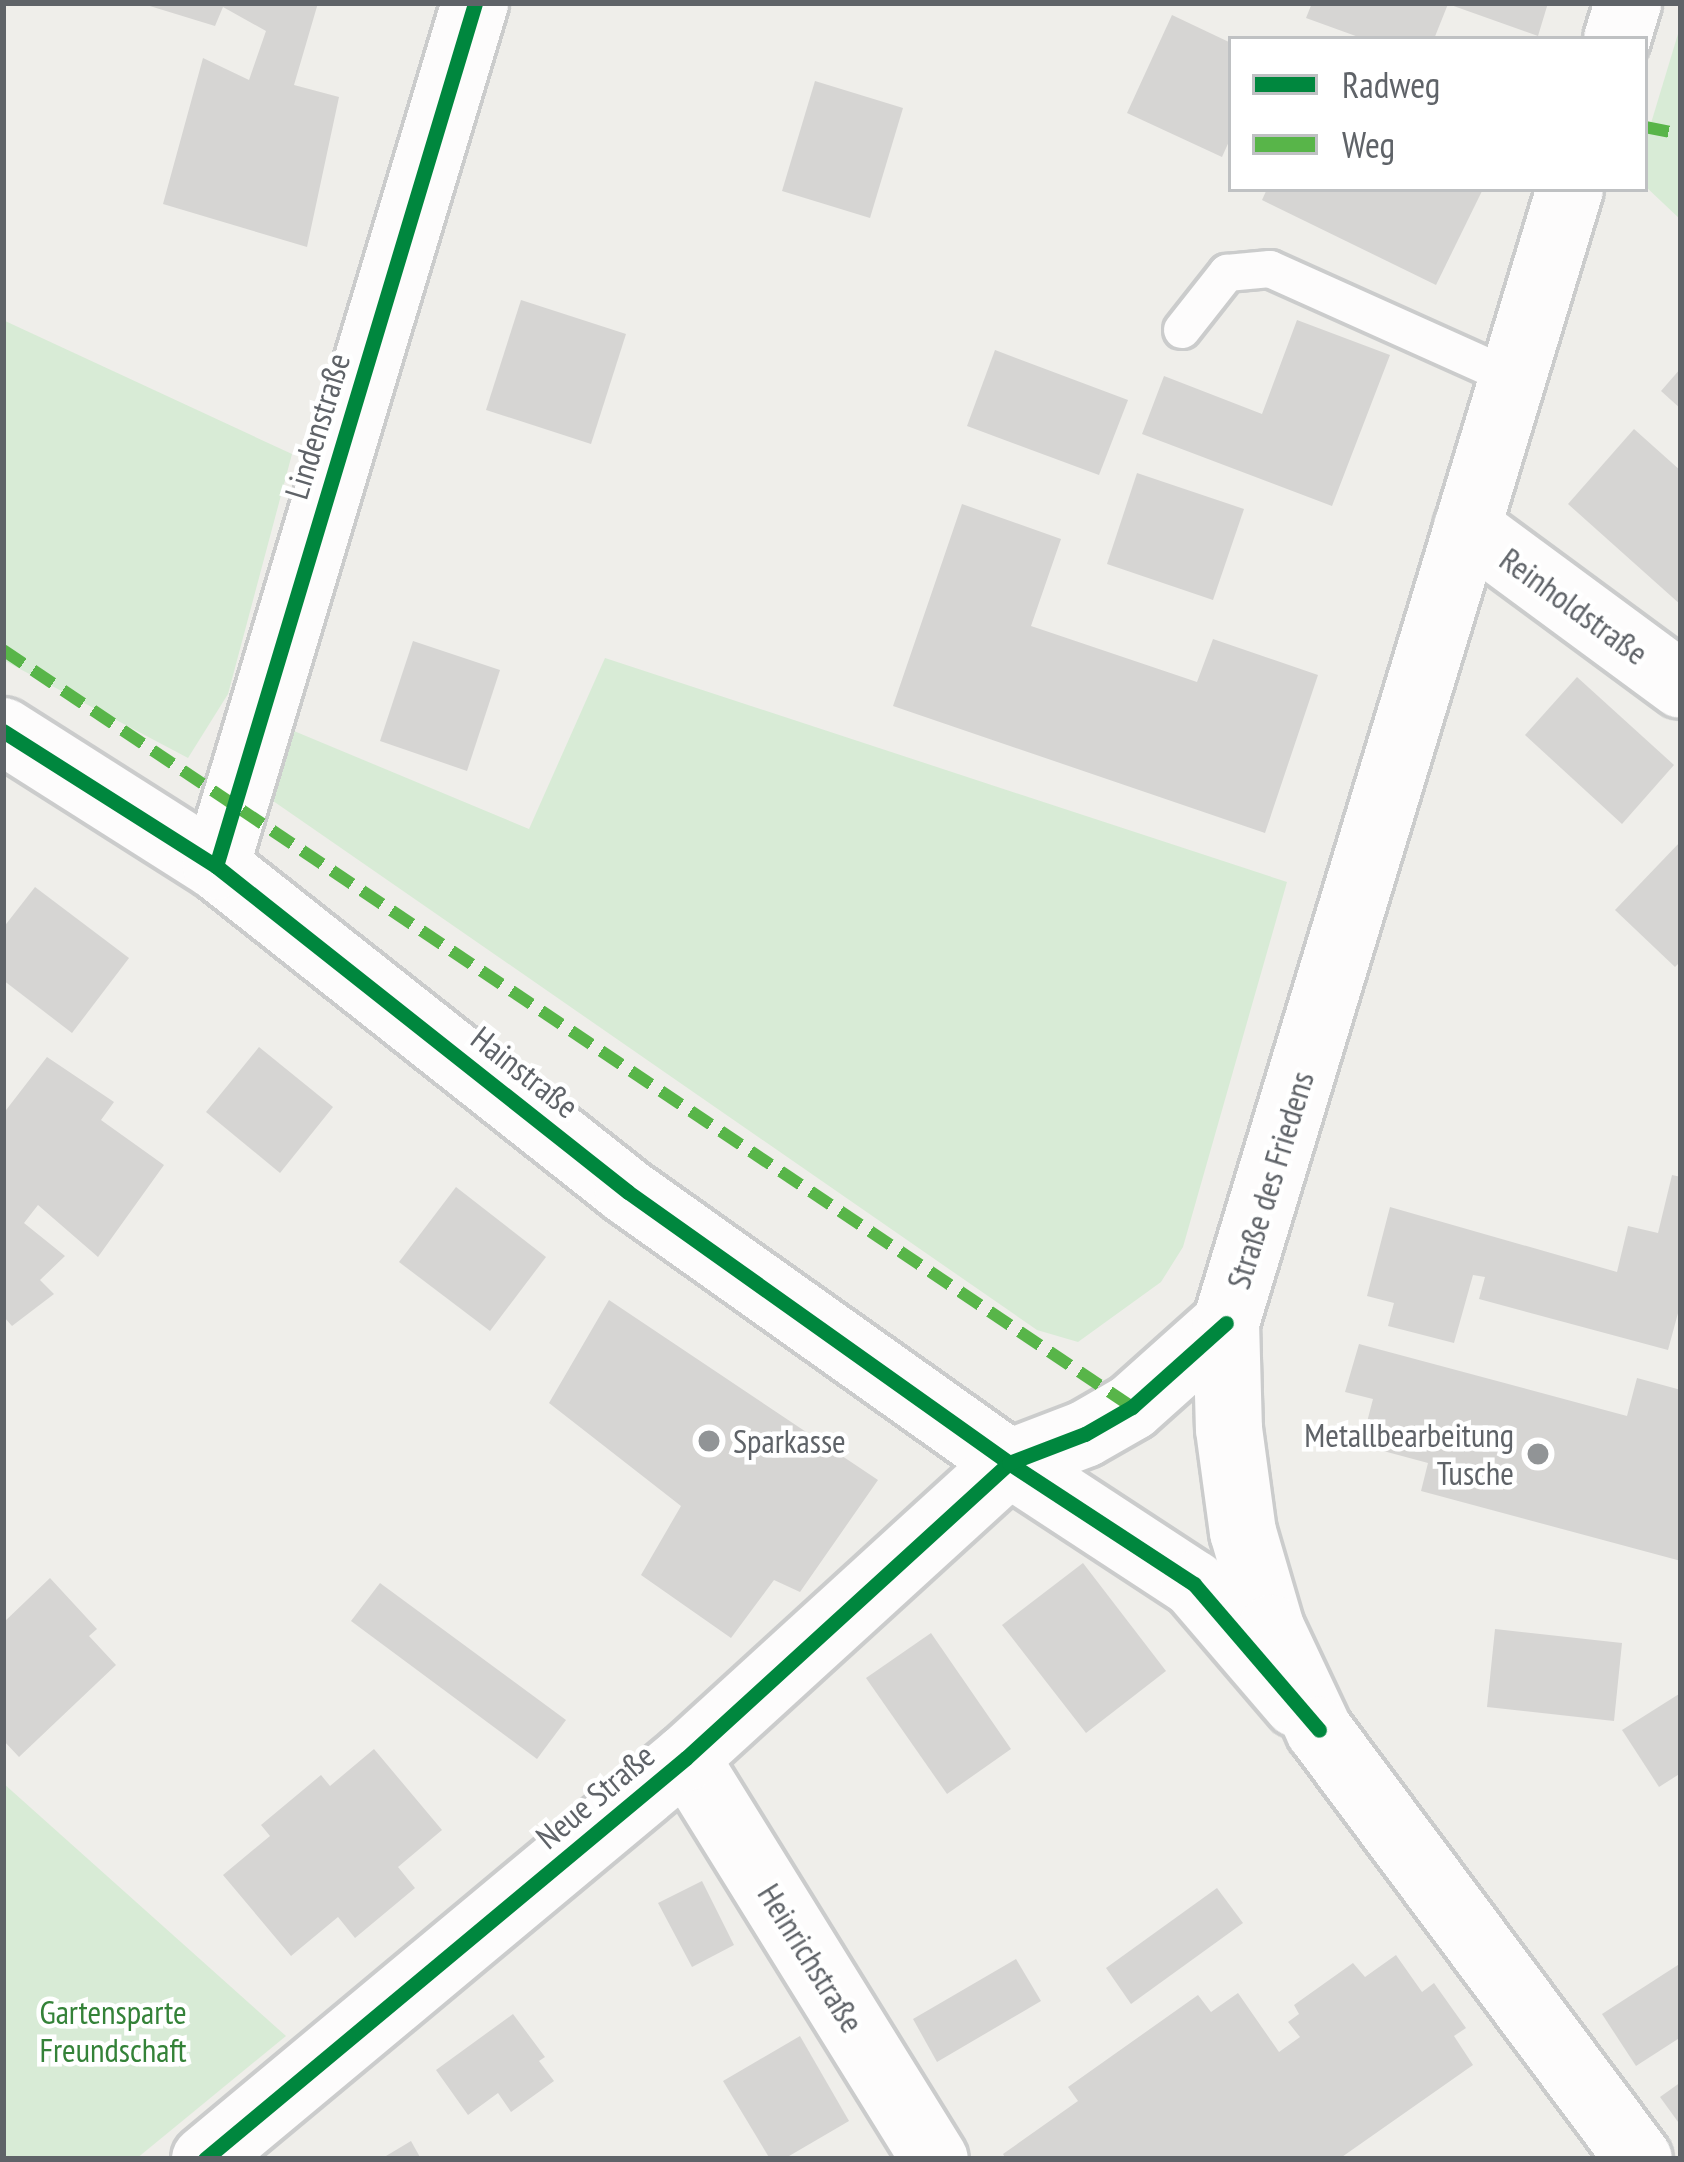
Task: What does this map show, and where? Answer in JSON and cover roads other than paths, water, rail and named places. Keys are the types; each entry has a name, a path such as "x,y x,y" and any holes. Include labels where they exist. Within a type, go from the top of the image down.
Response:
{"street":[{"name":"Lindenstraße","path":"216,866 475,3"},
{"path":"1618,36 1628,3"},
{"name":"Straße des Friedens","path":"1569,192 1226,1324 1229,1430 1244,1532 1271,1628 1319,1730 1639,2159"},
{"name":"Reinholdstraße","path":"1467,527 1681,685"},
{"name":"Hainstraße","path":"3,731 216,866 628,1192 1010,1462 1194,1584 1319,1730"},
{"path":"1010,1462 1085,1434 1132,1407 1226,1324"},
{"name":"Neue Straße","path":"205,2159 686,1758 1010,1462"},
{"name":"Heinrichstraße","path":"686,1758 935,2159"}],"lane":[{"path":"1182,330 1227,273 1270,268 1512,378"}],"place":[{"name":"Sparkasse","path":"709,1441"},
{"name":"Metallbearbeitung Tusche","path":"1538,1454"}],"park label":[{"name":"Gartensparte Freundschaft","path":"113,2031"}]}
